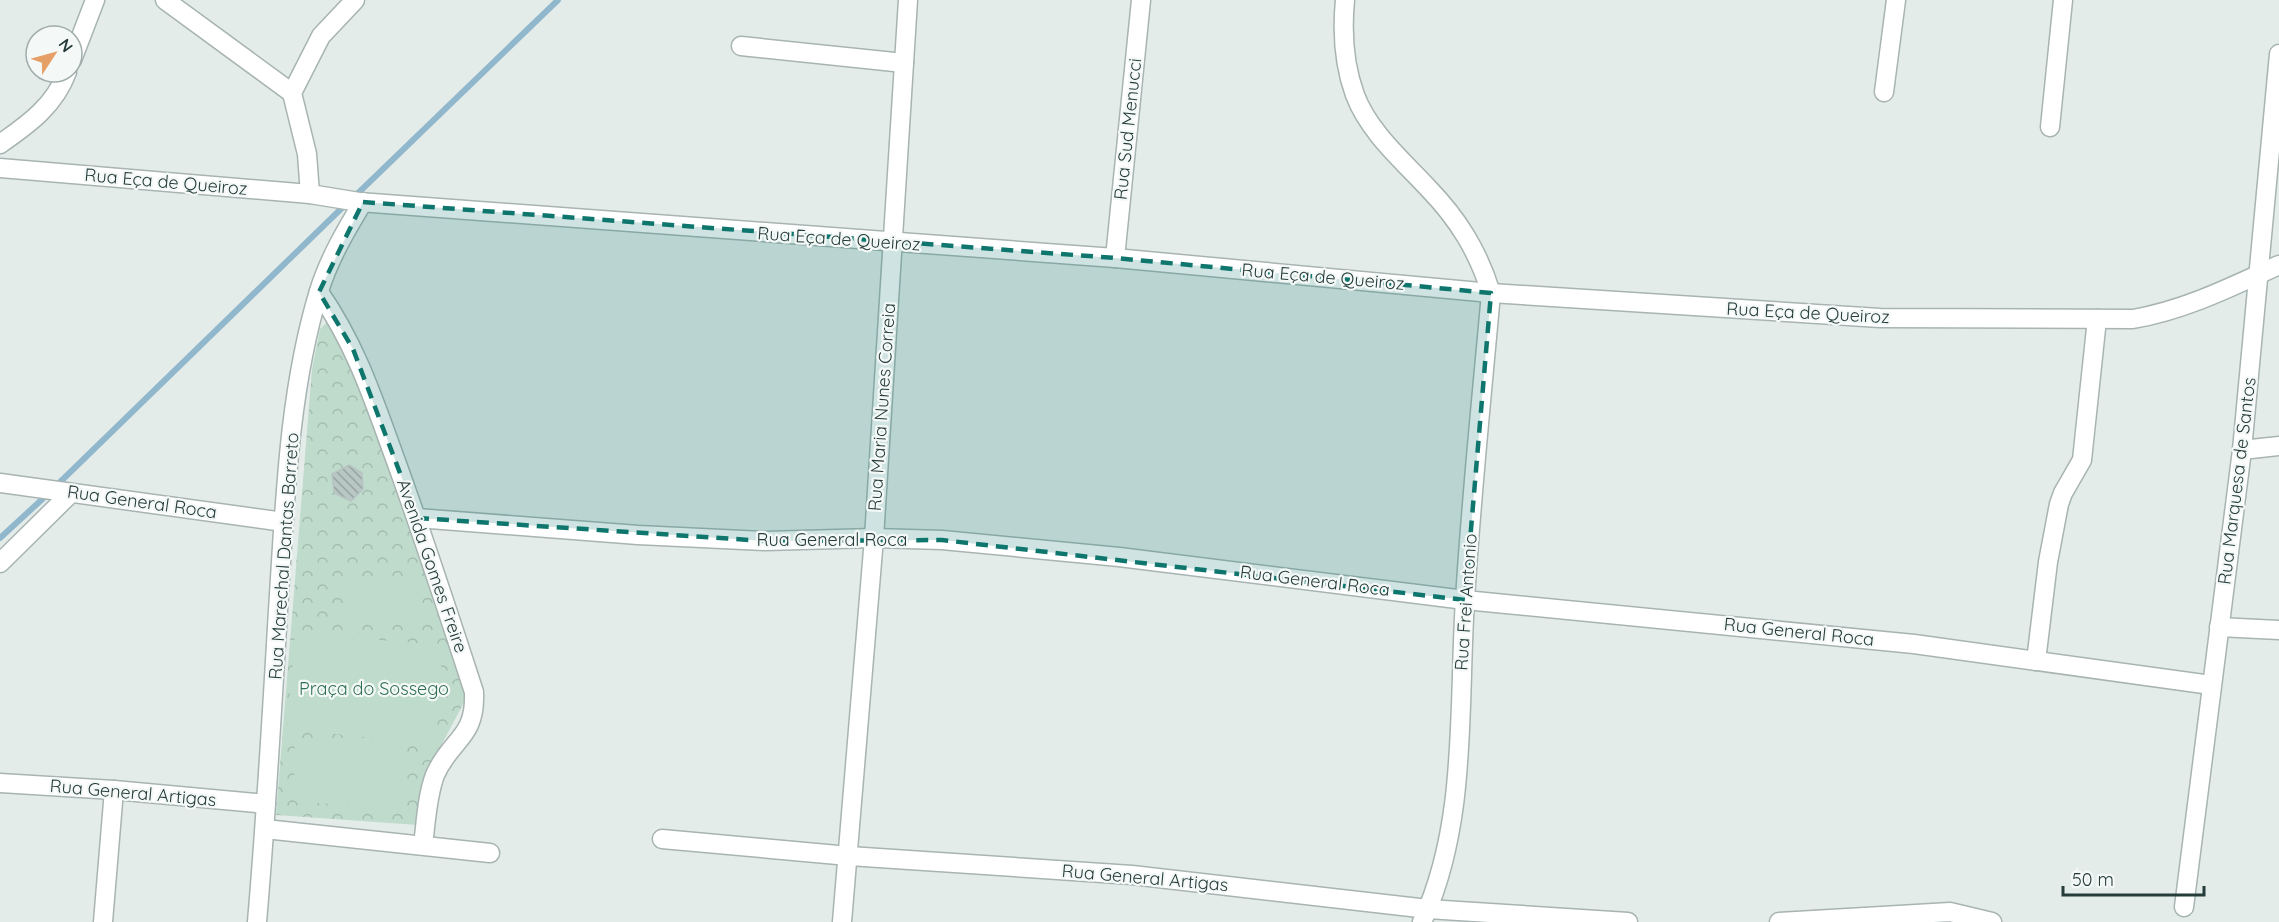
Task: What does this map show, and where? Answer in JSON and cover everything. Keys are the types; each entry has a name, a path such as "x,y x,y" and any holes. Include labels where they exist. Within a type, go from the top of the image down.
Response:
{"street":[{"path":"84,29 95,0"},
{"path":"165,0 292,93 307,154 310,194"},
{"path":"292,93 321,36 355,0"},
{"name":"Rua Maria Nunes Correia","path":"842,922 874,538 908,0"},
{"name":"Rua Sud Menucci","path":"1115,258 1141,0"},
{"path":"1344,0 1346,62 1356,96 1385,143 1452,215 1482,265 1491,293"},
{"path":"1884,92 1896,0"},
{"path":"2050,127 2063,0"},
{"path":"741,46 904,63"},
{"name":"Rua Marquesa de Santos","path":"2184,907 2242,450 2279,54"},
{"path":"0,144 41,112 59,93 62,84"},
{"name":"Rua Eça de Queiroz","path":"0,168 310,194 361,202 1115,258 1491,293 1880,318 2133,319 2164,314 2191,305 2279,265"},
{"name":"Rua Marechal Dantas Barreto","path":"257,922 284,522 303,363 319,292 332,258 361,202"},
{"name":"Avenida Gomes Freire","path":"319,292 343,326 353,349 417,518 474,692 475,713 470,726 444,759 435,776 423,844"},
{"name":"Rua Frei Antonio","path":"1425,915 1442,863 1454,810 1465,600 1491,293"},
{"path":"2036,661 2048,562 2059,504 2082,460 2097,319"},
{"path":"2242,450 2279,446"},
{"name":"Rua General Roca","path":"0,483 284,522"},
{"path":"0,563 67,492"},
{"name":"Rua General Roca","path":"417,518 638,535 754,541 874,538 942,540 1119,557 1465,600 1914,644 2211,685"},
{"path":"2219,627 2279,630"},
{"name":"Rua General Artigas","path":"0,783 114,790 266,804"},
{"path":"104,922 114,790"},
{"path":"265,829 423,844 490,853"},
{"name":"Rua General Artigas","path":"662,839 849,856 1132,875 1425,915 1628,922"},
{"path":"1779,922 1950,912 1992,922"}],"highlighted area":[{"path":"363,202 1115,258 1491,293 1465,600 942,540 765,541 417,518 353,349 319,292"}],"green space":[{"name":"Praça do Sossego","path":"328,321 350,353 468,695 437,753 426,782 418,825 276,815 312,369 320,329"},
{"path":"347,575 424,581 421,624 345,618"},
{"path":"295,634 443,645 434,744 287,729"},
{"path":"295,738 407,747 404,810 294,801"}],"building":[{"path":"349,465 362,473 363,489 351,501 334,493 332,474"}],"waterway":[{"path":"353,198 558,0"},
{"path":"56,486 346,204"},
{"path":"0,538 49,493"}]}
